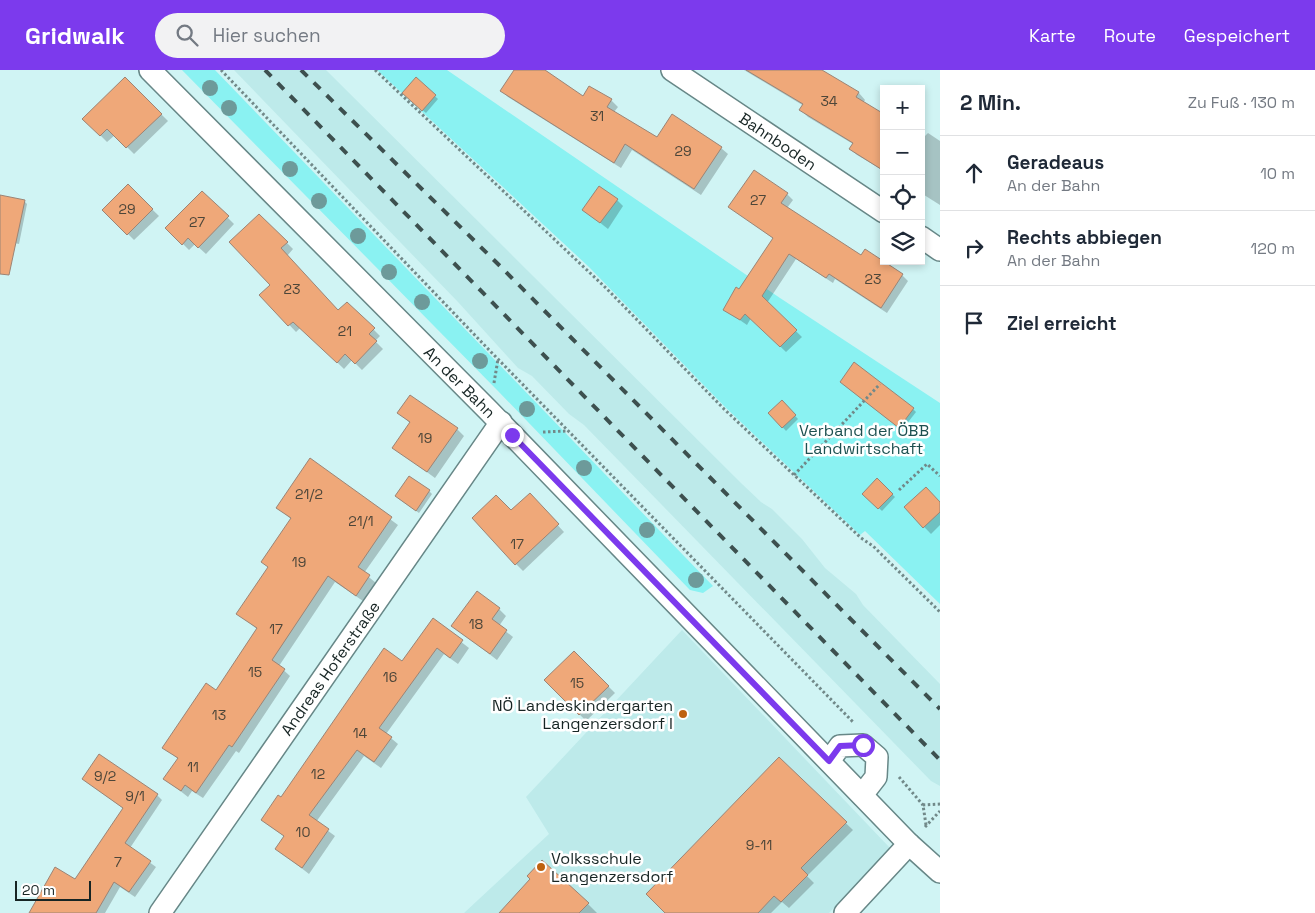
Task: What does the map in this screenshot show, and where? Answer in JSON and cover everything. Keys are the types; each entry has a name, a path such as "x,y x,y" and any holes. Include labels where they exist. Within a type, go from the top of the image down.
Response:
{"street":[{"name":"An der Bahn","path":"150,70 501,422 909,844 940,872"},
{"name":"Bahnboden","path":"672,70 880,209"},
{"path":"925,240 940,250"},
{"name":"Andreas Hoferstraße","path":"160,913 501,422"},
{"path":"829,761 840,746 863,745 876,757 876,777 862,795"},
{"path":"845,913 909,844"}],"path":[{"path":"221,70 492,353 855,724"},
{"path":"375,70 607,289 724,409 872,546 940,612"},
{"path":"794,475 880,384"},
{"path":"899,490 928,464 940,476"},
{"path":"898,776 925,805 926,825"},
{"path":"925,805 940,804"}],"shaded area":[{"path":"234,70 326,70 741,483 761,502 772,509 802,539 825,568 856,594 863,605 940,684 940,786 931,781 584,425 569,414 532,376 518,368 458,302"},
{"name":"NÖ Landeskindergarten Langenzersdorf I","path":"682,630 890,848 829,913 464,913 549,834 526,797"}],"green space":[{"path":"182,70 215,70 713,586 703,593 690,590 498,391"},
{"name":"Verband der ÖBB Landwirtschaft","path":"377,70 447,70 780,298 940,403 940,604 865,531 860,535 725,407 589,267"}],"building":[{"path":"514,70 545,70 583,96 589,86 612,99 607,107 657,137 672,114 722,147 694,189 625,144 614,163 500,91"},
{"path":"746,70 822,70 859,92 856,97 880,112 880,168 849,149 853,143 799,110 803,104"},
{"path":"125,77 162,114 126,148 107,129 100,136 82,119"},
{"path":"416,77 436,95 422,111 402,93"},
{"path":"754,170 788,193 781,203 861,255 865,249 880,259 880,265 889,265 903,274 881,308 829,274 826,278 789,254 762,296 797,330 780,347 745,314 740,320 723,310 736,287 739,289 773,238 728,207"},
{"path":"128,184 153,209 127,235 102,210"},
{"path":"599,186 618,199 600,223 582,210"},
{"path":"202,191 229,216 198,248 188,238 182,245 165,228"},
{"path":"0,195 25,200 9,275 0,274"},
{"path":"259,214 288,242 281,248 338,310 347,302 375,328 369,334 377,341 355,364 345,354 337,363 293,322 288,326 259,295 270,285 229,242"},
{"path":"854,362 914,408 899,428 840,382"},
{"path":"410,395 458,428 427,472 392,448 410,422 397,413"},
{"path":"782,400 796,415 782,428 768,413"},
{"path":"310,458 392,517 358,567 370,575 356,596 328,576 272,660 285,669 232,747 229,745 196,793 185,785 181,791 163,779 178,758 162,748 206,683 216,690 257,628 236,614 268,567 261,562 291,518 276,508"},
{"path":"409,476 430,490 416,511 395,496"},
{"path":"877,478 893,494 878,509 862,494"},
{"path":"926,487 940,502 940,512 923,528 904,507"},
{"path":"530,493 559,524 515,565 472,518 496,495 511,510"},
{"path":"477,591 500,608 492,619 507,630 490,654 451,626"},
{"path":"433,618 463,640 450,658 437,648 379,728 392,737 374,762 357,750 309,815 329,829 302,868 275,849 284,836 261,820 278,795 281,797 384,648 402,661"},
{"path":"574,651 609,686 579,715 544,680"},
{"path":"99,754 158,794 125,843 151,861 129,892 114,882 96,913 29,913 55,867 75,879 123,808 82,779"},
{"path":"779,757 847,822 801,868 808,875 781,902 774,896 758,913 665,913 646,894"},
{"path":"542,860 589,903 579,913 499,913 530,879 527,876"}],"railway":[{"path":"265,70 940,760"},
{"path":"301,70 499,265 940,709"}],"place":[{"name":"NÖ Landeskindergarten Langenzersdorf I","path":"683,714"},
{"name":"Volksschule Langenzersdorf","path":"541,867"}],"route":[{"path":"512,435 829,761 840,746 863,745"}]}
